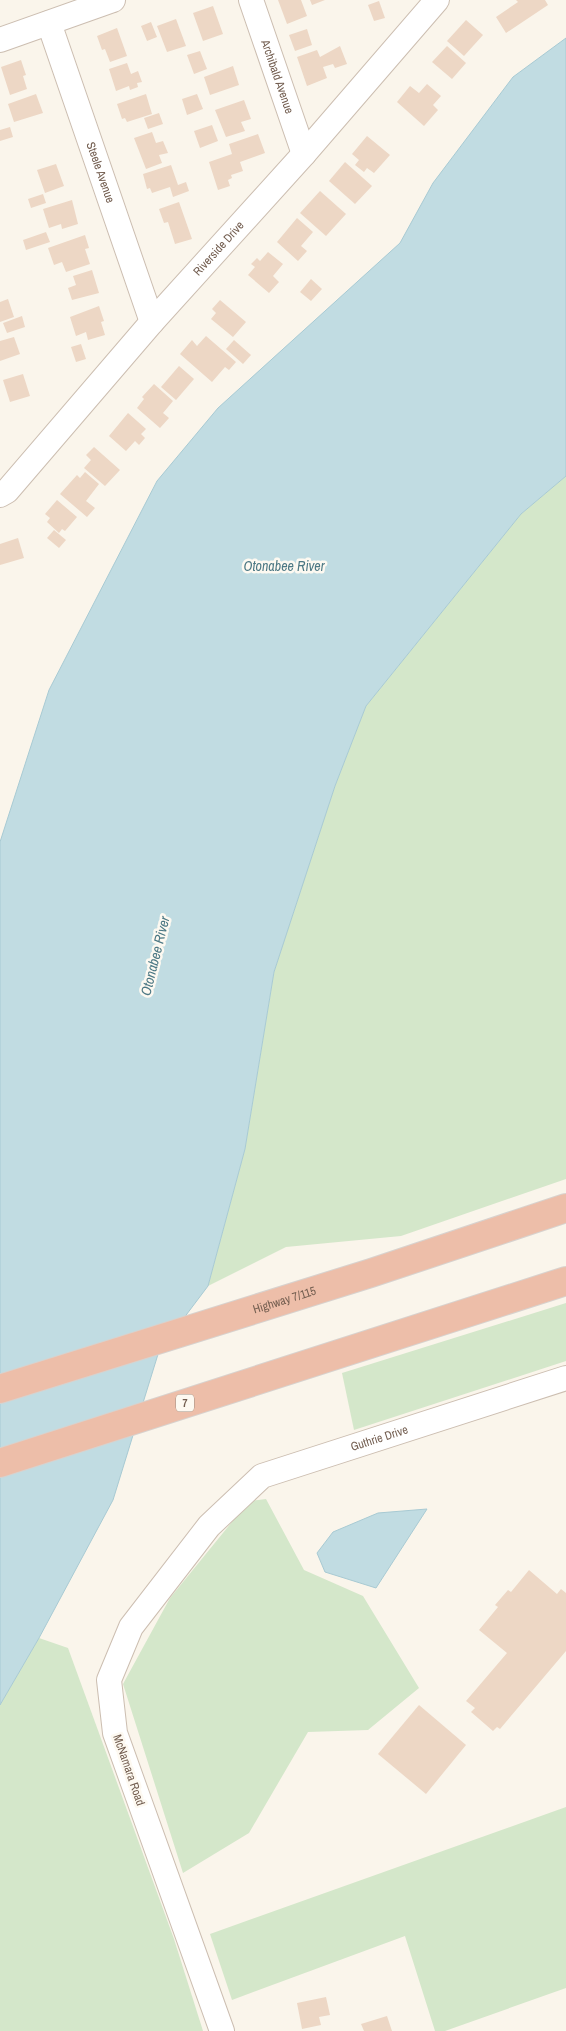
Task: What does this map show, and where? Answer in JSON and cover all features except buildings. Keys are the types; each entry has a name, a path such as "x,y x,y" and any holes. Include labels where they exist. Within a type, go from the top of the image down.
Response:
{"highway":[{"name":"Highway 7/115","path":"0,1389 371,1272 566,1208"},
{"name":"7","path":"0,1463 566,1281"}],"street":[{"path":"0,40 113,0"},
{"name":"Archibald Avenue","path":"251,0 304,154"},
{"name":"Riverside Drive","path":"2,487 304,154 437,0"},
{"name":"Steele Avenue","path":"49,23 152,322"},
{"name":"Guthrie Drive","path":"209,1526 262,1476 566,1378"},
{"name":"McNamara Road","path":"209,1526 131,1627 110,1680 115,1733 222,2031"}],"green space":[{"path":"566,476 566,1179 401,1236 286,1247 208,1286 245,1149 274,972 335,786 366,706 521,514"},
{"path":"566,1303 566,1361 354,1430 342,1373"},
{"path":"266,1499 304,1570 363,1596 419,1688 368,1730 308,1732 249,1833 183,1873 123,1684 170,1598 249,1501"},
{"path":"39,1638 68,1648 174,1939 203,2031 0,2031 0,1705"},
{"path":"566,1807 566,1988 445,2031 435,2031 405,1936 232,2000 210,1934"}],"water":[{"name":"Otonabee River","path":"566,38 566,476 521,514 366,706 335,786 274,972 245,1149 208,1286 159,1351 113,1500 39,1638 0,1705 0,842 49,690 157,481 218,408 400,243 433,183 513,77"},
{"path":"427,1509 376,1588 325,1572 317,1553 333,1532 378,1513"}]}
